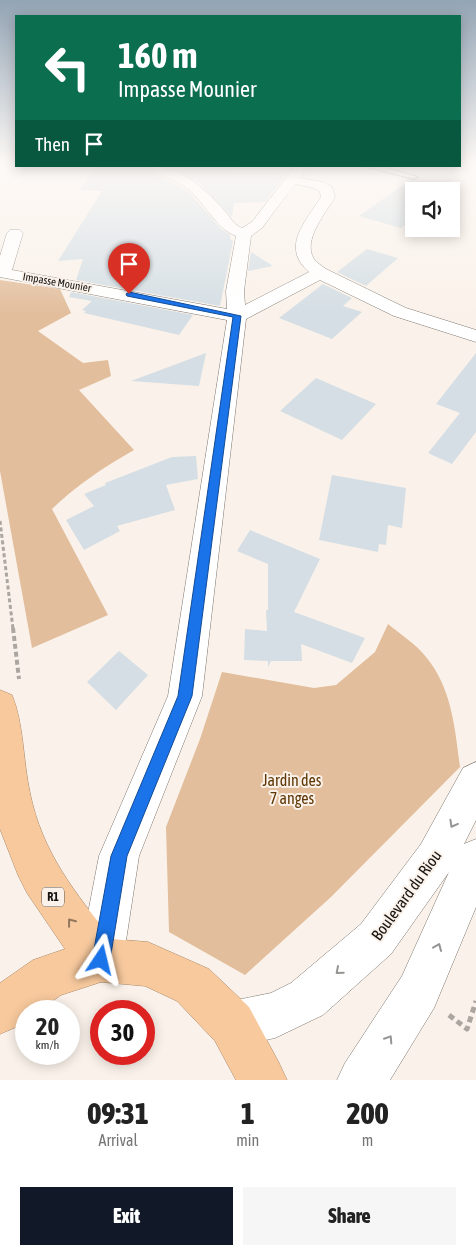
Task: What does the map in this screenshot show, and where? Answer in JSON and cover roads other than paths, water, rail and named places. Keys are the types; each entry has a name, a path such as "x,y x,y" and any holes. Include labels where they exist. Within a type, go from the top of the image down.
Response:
{"highway":[{"name":"R1","path":"10,696 6,770 18,825 33,860 58,906 101,960"},
{"path":"0,1011 49,976 101,960 148,964 192,985 232,1024 262,1080"}],"street":[{"path":"219,213 231,229 244,234"},
{"path":"101,960 119,856 185,696 237,316 235,291 244,234 257,224 265,213"},
{"path":"318,213 304,238 303,253 308,263 320,273 400,312 476,336"},
{"name":"Impasse Mounier","path":"16,233 3,273 129,294 237,316"},
{"path":"237,316 320,273"},
{"name":"Boulevard du Riou","path":"232,1024 276,1015 307,999 376,939 435,858 476,781"},
{"path":"362,1080 418,992 476,859"}],"park label":[{"name":"Jardin des 7 anges","path":"292,789"}]}
